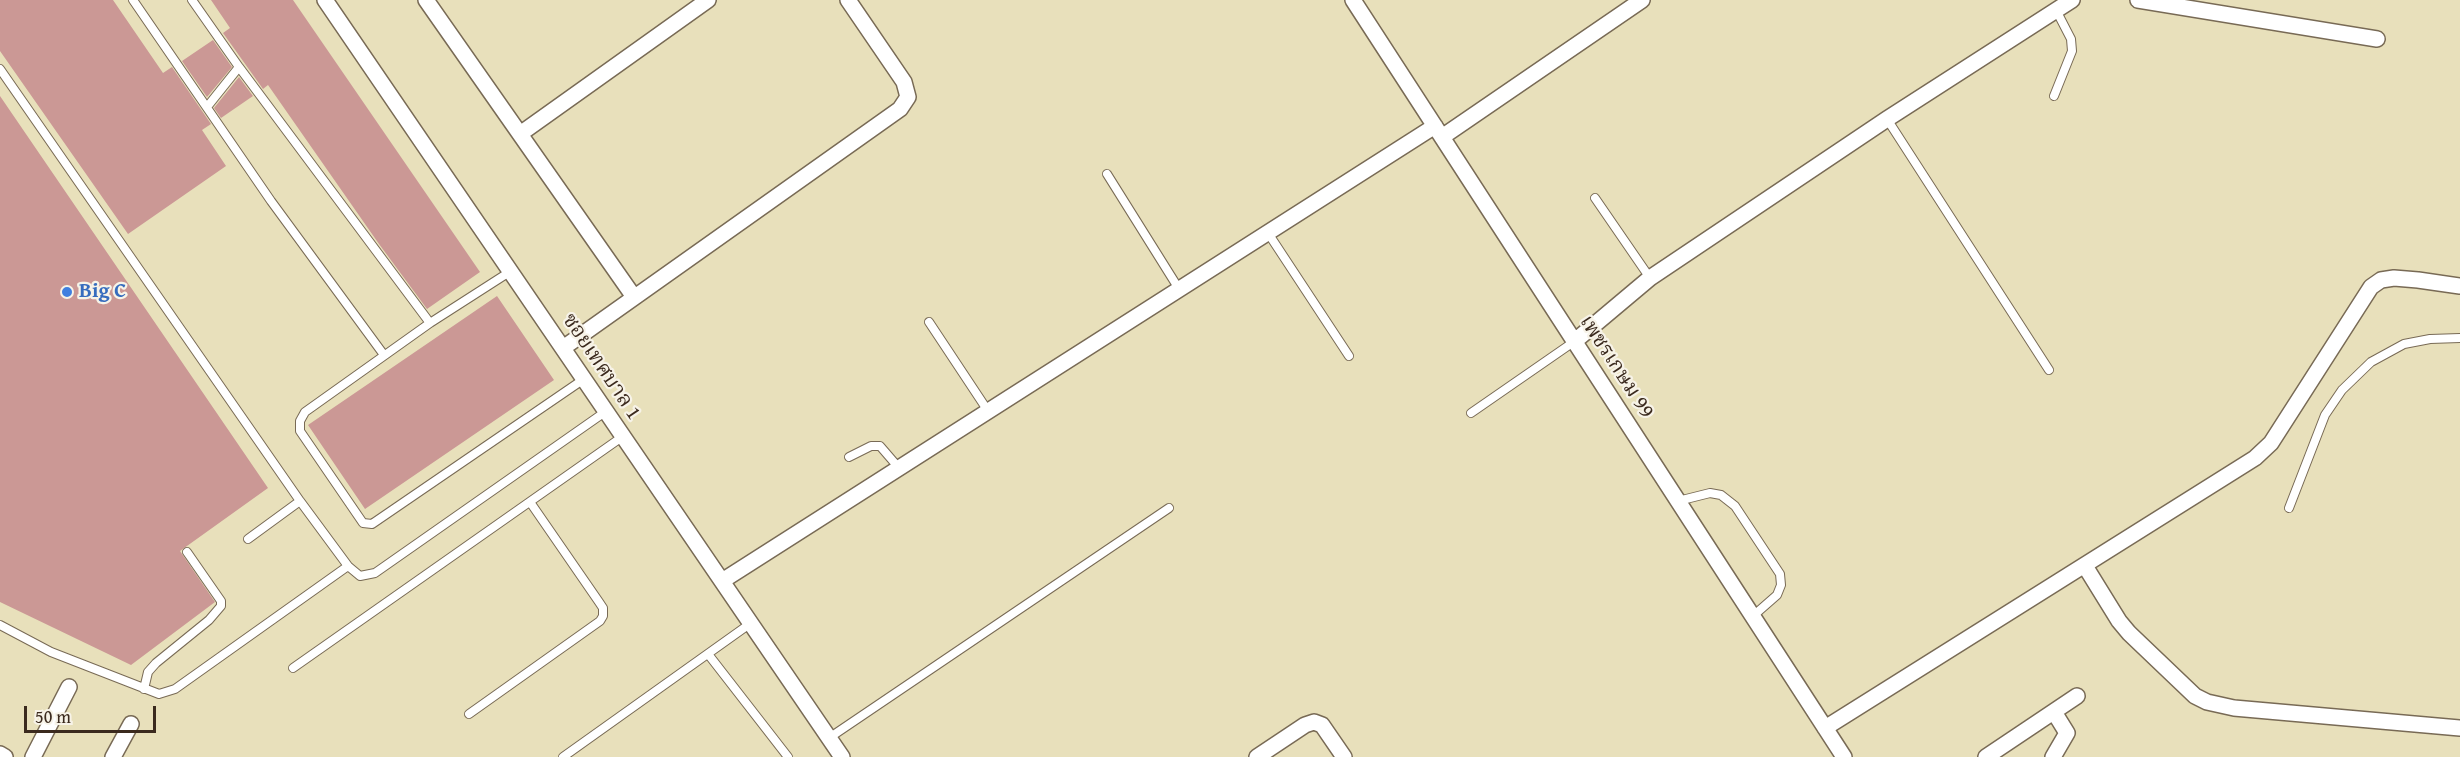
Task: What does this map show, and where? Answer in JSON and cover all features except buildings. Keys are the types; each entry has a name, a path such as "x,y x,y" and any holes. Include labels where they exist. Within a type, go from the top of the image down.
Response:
{"street":[{"name":"ซอยเทศบาล 1","path":"325,0 842,757"},
{"path":"426,0 634,297"},
{"path":"520,134 708,0"},
{"path":"563,348 900,110 908,96 904,82 848,0"},
{"name":"เพชรเกษม 99","path":"1353,0 1844,757"},
{"path":"722,581 1179,289 1439,131 1642,0"},
{"path":"1575,341 1650,278 1887,119 2072,0"},
{"path":"2138,0 2377,39"},
{"path":"1825,728 2255,458 2271,443 2372,287 2381,280 2394,278 2460,286"},
{"path":"2085,566 2129,633 2195,696 2207,702 2234,708 2460,728"},
{"path":"33,757 69,687"},
{"path":"1986,757 2078,696"},
{"path":"2053,757 2067,733 2054,712"},
{"path":"1257,757 1305,725 1314,722 1322,725 1344,757"},
{"path":"113,757 131,724"},
{"path":"0,754 5,757"}],"lane":[{"path":"133,0 271,201 384,355"},
{"path":"192,0 239,67 430,323"},
{"path":"2054,96 2072,51 2072,39 2055,9"},
{"path":"207,107 239,67"},
{"path":"0,69 300,501 348,566 360,576 375,573 605,412"},
{"path":"1887,119 2049,370"},
{"path":"1107,174 1179,289"},
{"path":"1595,198 1650,278"},
{"path":"1268,233 1349,356"},
{"path":"511,271 430,323 305,412 300,421 300,431 363,523 377,522 584,379"},
{"path":"929,322 988,411"},
{"path":"2289,508 2325,416 2342,390 2370,362 2404,344 2430,339 2460,338"},
{"path":"1471,413 1575,341"},
{"path":"293,668 622,437"},
{"path":"849,457 872,446 880,446 899,468"},
{"path":"1678,501 1710,493 1721,495 1735,506 1780,574 1781,585 1777,595 1753,616"},
{"path":"248,538 300,501"},
{"path":"469,714 600,621 603,616 603,608 530,501"},
{"path":"829,738 1169,508"},
{"path":"144,689 148,672 156,663 209,620 221,606 221,601 187,552"},
{"path":"0,626 51,652 159,694 176,689 348,566"},
{"path":"562,757 751,623"},
{"path":"708,654 788,757"}],"place":[{"name":"Big C","path":"67,292"}]}
